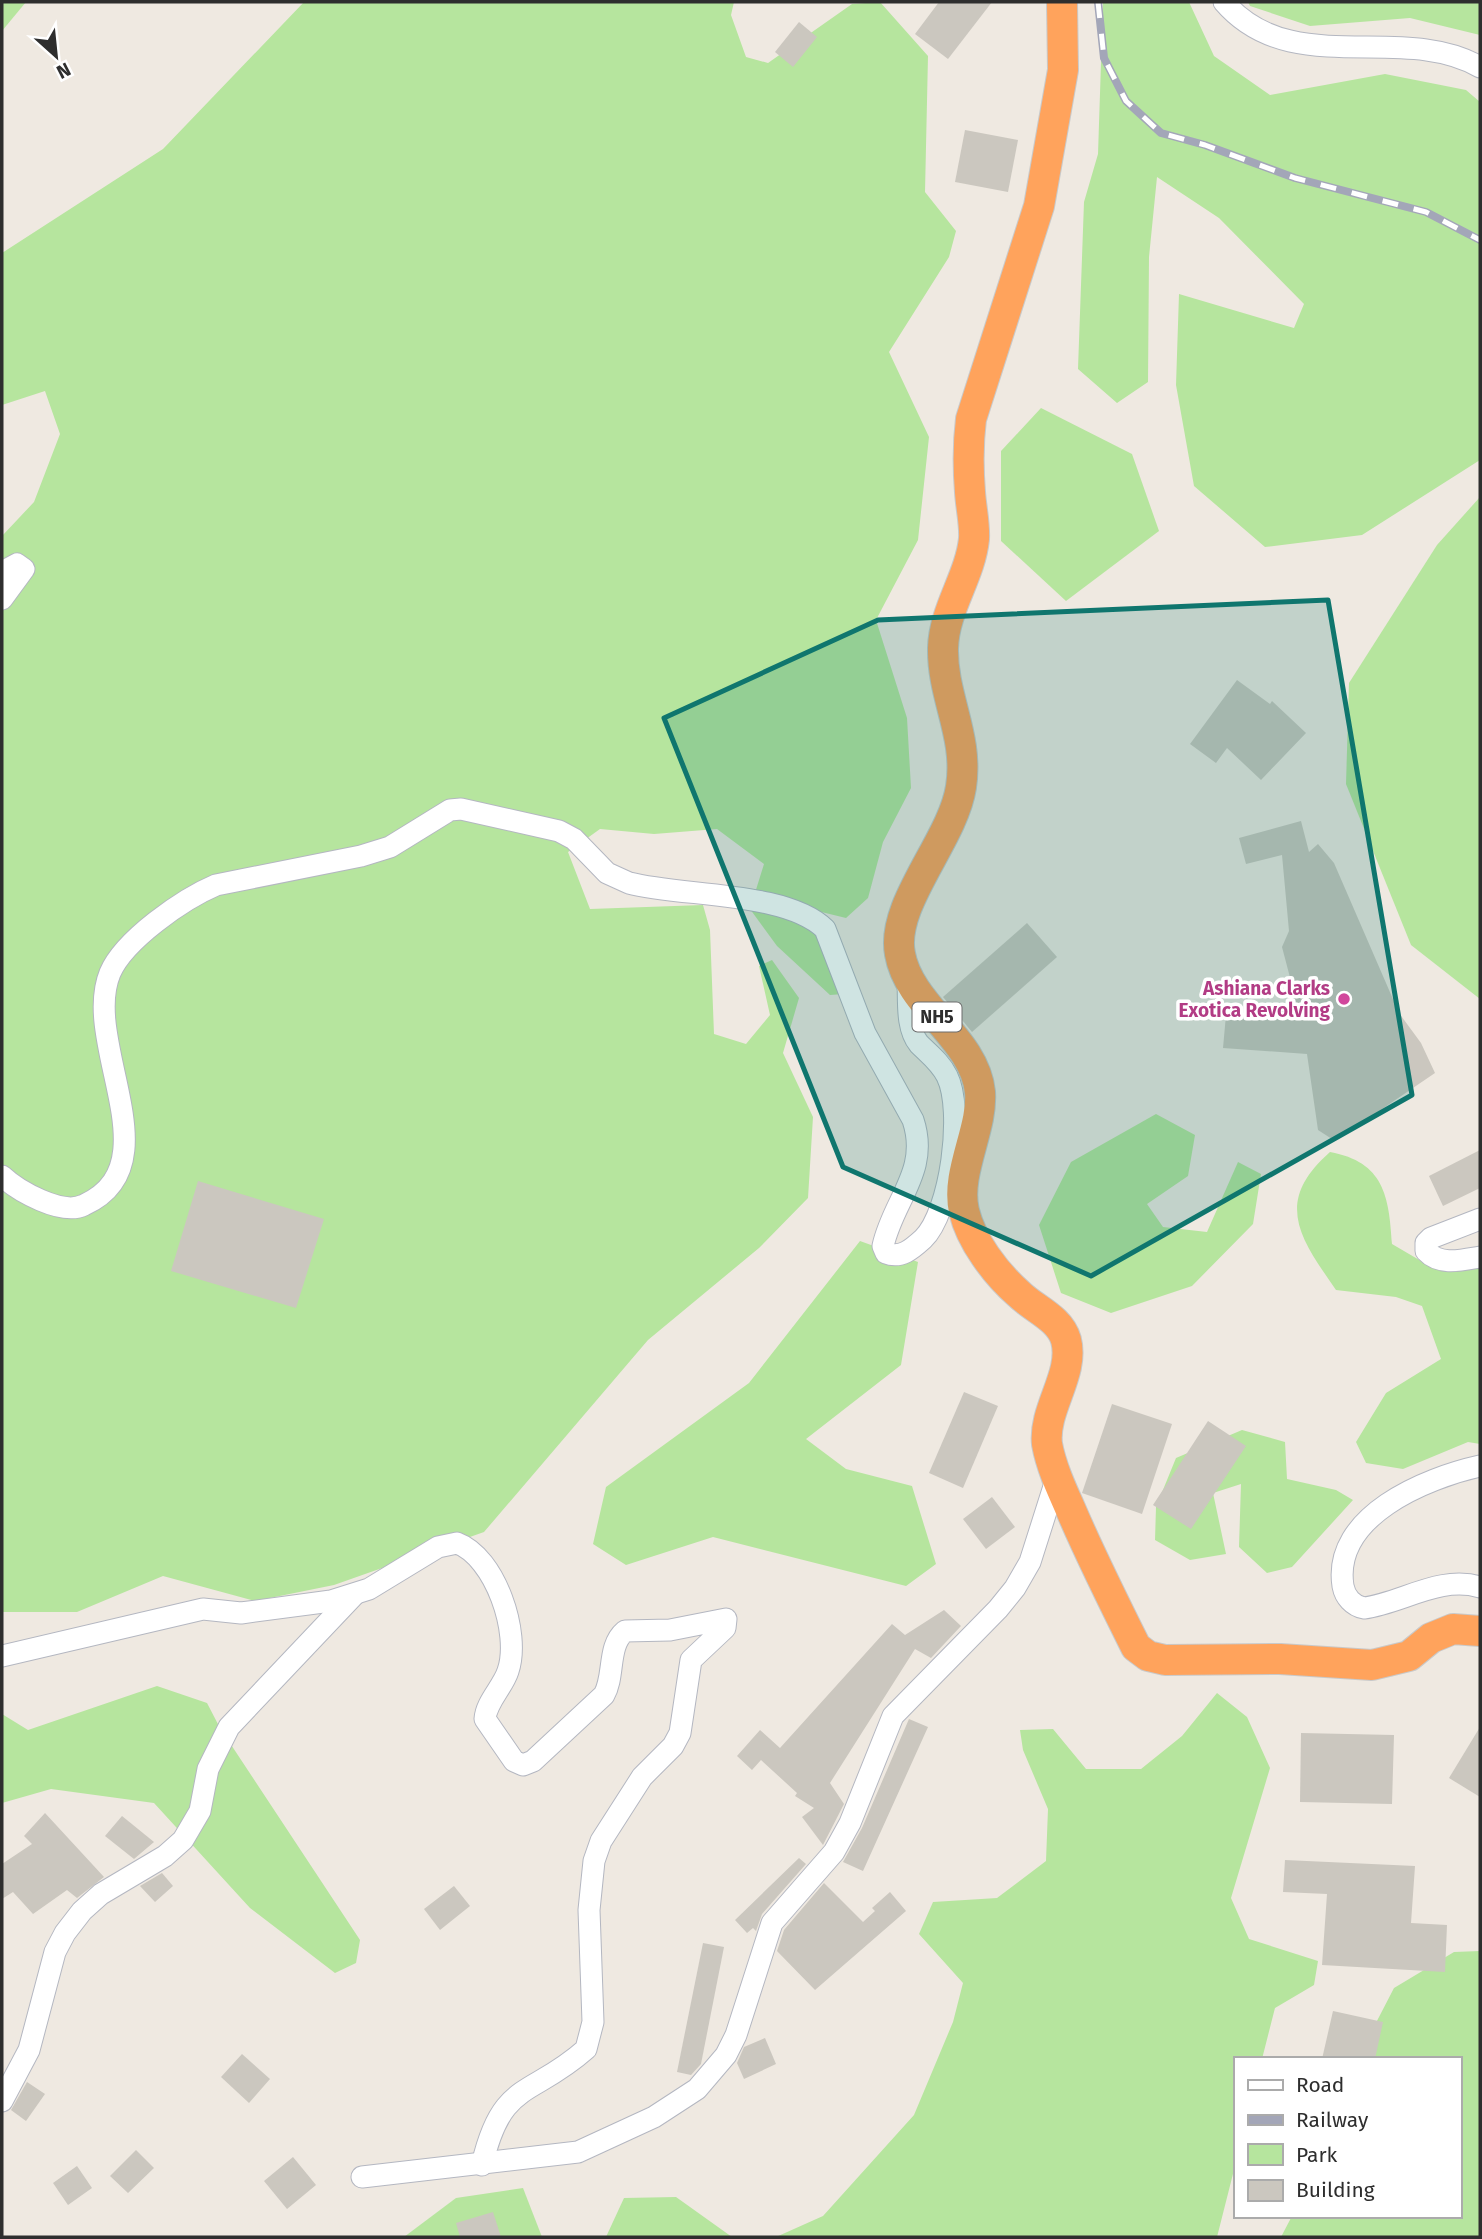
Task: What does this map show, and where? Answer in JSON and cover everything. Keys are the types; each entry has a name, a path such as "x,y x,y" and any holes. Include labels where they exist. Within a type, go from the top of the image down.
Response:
{"highway":[{"name":"NH5","path":"1062,2 1062,70 1039,206 971,419 968,444 974,535 971,562 950,612 943,644 943,669 964,753 961,789 951,823 903,915 899,951 908,982 969,1062 980,1093 964,1182 963,1208 970,1227 998,1273 1020,1295 1056,1322 1065,1337 1068,1354 1047,1426 1048,1445 1057,1477 1090,1555 1136,1647 1148,1656 1165,1660 1280,1659 1372,1665 1409,1656 1431,1638 1453,1629 1480,1631"}],"street":[{"path":"1224,2 1239,19 1272,37 1347,49 1427,50 1456,55 1480,67"},
{"path":"2,572 17,564 24,569 2,600"},
{"path":"2,1176 31,1196 64,1207 79,1208 106,1190 119,1172 123,1163 126,1133 108,1047 105,1011 109,974 125,948 198,893 215,885 360,856 390,847 439,814 461,809 559,831 574,839 607,873 629,883 786,907 813,918 825,929 865,1033 913,1120 918,1135 919,1153 914,1170 883,1246 886,1253 894,1257 904,1254 926,1236 941,1208 957,1122 955,1102 947,1076 912,1032 908,982"},
{"path":"1480,1219 1446,1231 1426,1243 1426,1251 1440,1259 1455,1261 1480,1256"},
{"path":"1480,1466 1460,1470 1422,1486 1373,1515 1357,1533 1344,1558 1342,1576 1347,1598 1357,1607 1364,1608 1424,1589 1447,1586 1480,1587"},
{"path":"362,2177 578,2152 603,2143 676,2105 714,2070 736,2035 772,1923 834,1852 853,1816 893,1716 998,1609 1014,1588 1030,1562 1057,1477"},
{"path":"2,1656 204,1609 240,1613 354,1595 383,1582 445,1544 461,1544 476,1554 492,1574 501,1598 511,1648 508,1672 485,1719 514,1761 523,1765 533,1761 604,1695 609,1687 617,1640 625,1631 670,1630 722,1619 728,1621 725,1628 691,1660 680,1733 673,1746 636,1787 601,1841 594,1861 589,1910 593,2022 586,2049 508,2102 497,2117 482,2165"},
{"path":"2,2101 29,2050 55,1952 65,1933 82,1911 101,1894 165,1856 183,1840 200,1811 208,1769 229,1727 354,1595"}],"highlighted area":[{"path":"1328,600 1412,1095 1091,1276 843,1167 664,718 878,620"}],"green space":[{"path":"2,2 26,2 2,31"},
{"path":"304,2 734,2 731,15 746,57 768,63 852,4 880,2 928,56 925,192 956,231 949,257 889,352 929,437 918,540 876,620 907,718 911,788 883,842 868,898 846,918 801,907 832,947 844,994 830,995 777,946 750,909 764,864 717,829 654,834 600,829 568,852 590,909 703,905 710,930 714,1034 746,1044 770,1015 759,966 772,960 799,998 783,1053 813,1117 808,1198 759,1248 648,1340 484,1532 334,1585 255,1601 163,1576 77,1612 2,1612 2,536 34,502 60,434 45,391 2,405 2,253 163,149"},
{"path":"1103,2 1189,2 1214,56 1270,95 1385,74 1466,90 1480,102 1480,460 1362,535 1265,547 1194,486 1176,385 1179,294 1294,328 1304,304 1219,218 1157,177 1149,257 1148,382 1117,403 1078,369 1084,202 1098,154"},
{"path":"1248,2 1480,2 1480,35 1410,18 1310,26 1250,6"},
{"path":"1041,408 1132,454 1159,531 1066,601 1001,541 1001,451"},
{"path":"1480,497 1480,999 1411,945 1346,784 1349,683 1437,545"},
{"path":"1156,1114 1195,1135 1188,1176 1147,1204 1163,1227 1207,1232 1238,1162 1261,1174 1253,1224 1192,1286 1111,1313 1061,1293 1039,1225 1071,1162"},
{"path":"1330,1152 1348,1157 1373,1173 1385,1196 1392,1244 1421,1261 1480,1260 1480,1444 1468,1442 1403,1469 1366,1463 1356,1442 1386,1393 1441,1359 1422,1306 1396,1297 1336,1290 1312,1254 1303,1237 1297,1204 1302,1187 1312,1170"},
{"path":"860,1241 918,1262 901,1365 806,1439 846,1469 912,1486 936,1564 906,1586 713,1537 626,1565 593,1544 606,1487 749,1383"},
{"path":"1242,1430 1285,1442 1287,1479 1336,1490 1353,1500 1292,1567 1267,1573 1239,1547 1241,1484 1213,1493 1226,1554 1190,1560 1155,1540 1156,1507 1176,1458"},
{"path":"157,1686 207,1703 220,1728 360,1940 356,1963 335,1973 250,1908 154,1803 51,1789 2,1803 2,1714 28,1730"},
{"path":"1217,1693 1247,1717 1270,1768 1231,1898 1249,1939 1318,1961 1314,1985 1275,2008 1263,2057 1234,2057 1234,2170 1217,2237 776,2237 823,2216 914,2115 953,2022 963,1983 919,1934 933,1902 997,1898 1046,1861 1048,1809 1023,1750 1020,1730 1053,1729 1086,1769 1141,1769 1182,1736"},
{"path":"1480,1951 1480,2237 1281,2237 1291,2218 1461,2218 1461,2057 1348,2057 1363,2048 1394,1988 1454,1952"},
{"path":"523,2188 542,2237 404,2237 456,2198"},
{"path":"676,2197 732,2237 606,2237 624,2198"}],"building":[{"path":"939,2 992,2 948,59 915,34"},
{"path":"799,22 817,37 793,67 775,52"},
{"path":"965,130 1018,140 1008,192 955,182"},
{"path":"1237,680 1270,704 1272,701 1306,733 1261,780 1227,748 1216,763 1190,744"},
{"name":"Ashiana Clarks Exotica Revolving","path":"1301,821 1309,852 1318,844 1334,863 1399,1013 1421,1043 1435,1073 1335,1141 1318,1130 1307,1054 1223,1048 1226,1015 1295,1020 1292,985 1282,947 1289,931 1282,855 1246,864 1239,838"},
{"path":"1027,923 1057,957 972,1032 943,997"},
{"path":"1480,1150 1480,1188 1443,1206 1429,1176"},
{"path":"198,1181 324,1219 296,1308 171,1271"},
{"path":"964,1392 998,1406 963,1488 929,1473"},
{"path":"1112,1404 1172,1424 1142,1514 1082,1493"},
{"path":"1208,1421 1246,1446 1191,1529 1153,1505"},
{"path":"992,1497 1015,1527 986,1549 963,1519"},
{"path":"944,1610 961,1626 931,1658 915,1649 830,1783 844,1804 823,1845 802,1817 814,1808 795,1796 797,1793 761,1760 752,1770 737,1756 760,1730 780,1748 892,1624 905,1635"},
{"path":"909,1719 928,1727 863,1871 843,1862 862,1828"},
{"path":"1480,1727 1480,1797 1449,1778"},
{"path":"1301,1733 1394,1735 1392,1804 1300,1802"},
{"path":"45,1813 104,1877 77,1898 67,1890 33,1914 13,1892 2,1899 2,1864 32,1844 24,1836"},
{"path":"122,1816 154,1842 134,1859 105,1836"},
{"path":"799,1858 806,1864 762,1914 756,1931 753,1928 747,1933 735,1920"},
{"path":"1285,1860 1415,1866 1411,1923 1447,1925 1445,1972 1322,1965 1327,1894 1283,1892"},
{"path":"162,1873 173,1886 155,1902 140,1886"},
{"path":"824,1883 863,1922 875,1911 872,1908 890,1892 906,1911 815,1990 777,1951 784,1930"},
{"path":"454,1886 470,1906 440,1930 424,1909"},
{"path":"703,1943 724,1947 701,2064 691,2075 677,2072"},
{"path":"1333,2011 1383,2022 1375,2057 1322,2057"},
{"path":"765,2038 776,2064 744,2079 737,2063 744,2047"},
{"path":"242,2054 270,2079 249,2103 221,2077"},
{"path":"27,2082 45,2094 26,2121 11,2110"},
{"path":"136,2150 154,2168 128,2193 110,2176"},
{"path":"293,2157 316,2185 287,2209 264,2181"},
{"path":"77,2166 92,2188 68,2205 53,2183"},
{"path":"493,2212 501,2237 460,2237 456,2223"}],"railway":[{"path":"1098,2 1104,58 1126,101 1161,133 1205,145 1295,178 1426,212 1480,240"}],"place":[{"name":"Ashiana Clarks Exotica Revolving","path":"1344,999"}]}
